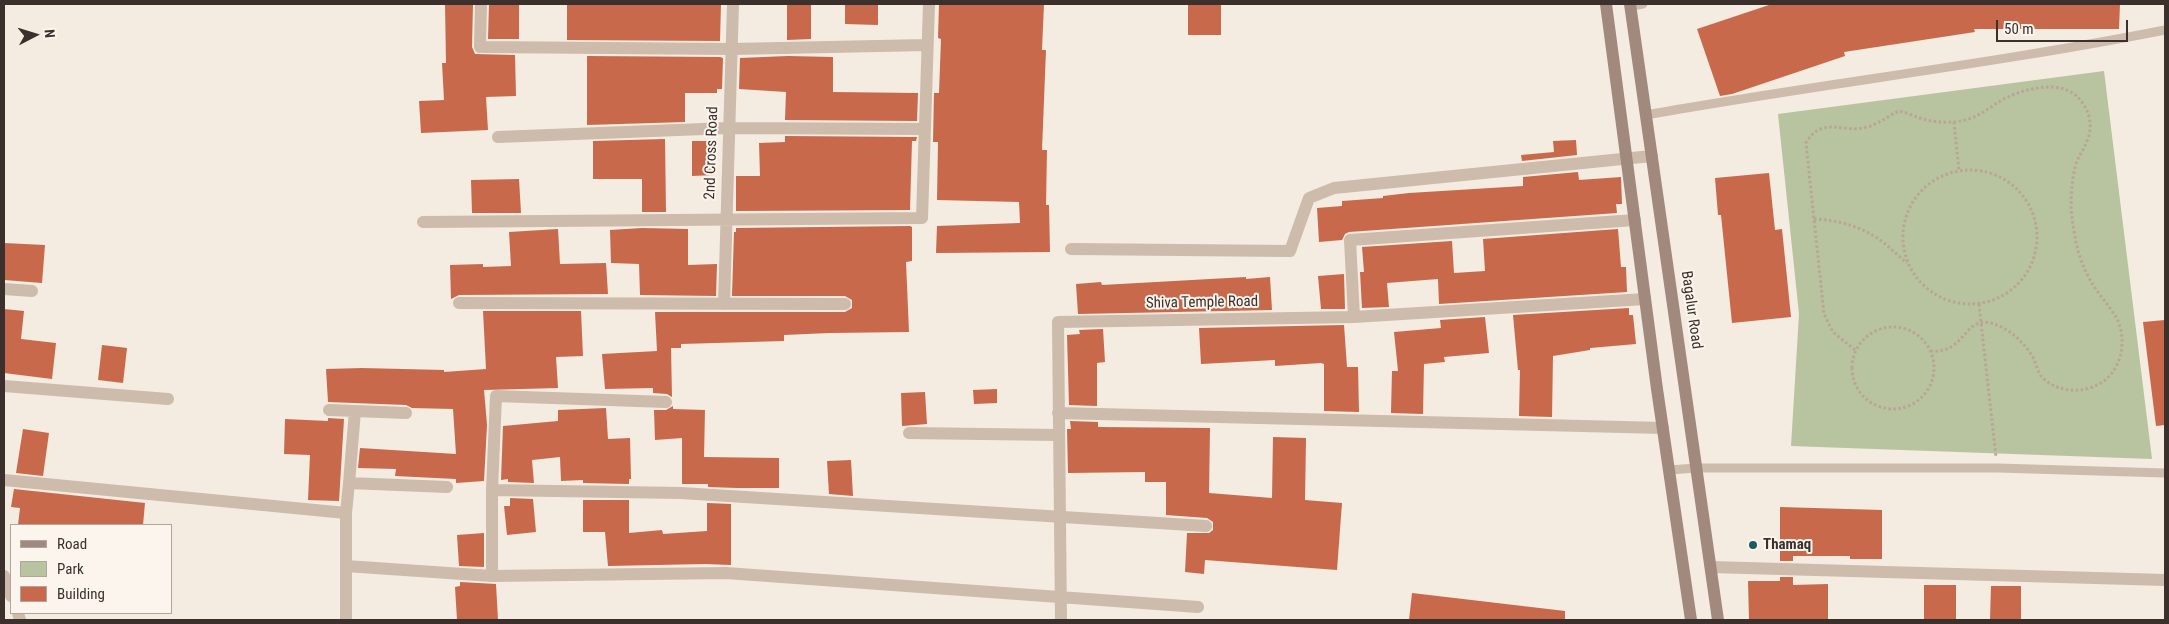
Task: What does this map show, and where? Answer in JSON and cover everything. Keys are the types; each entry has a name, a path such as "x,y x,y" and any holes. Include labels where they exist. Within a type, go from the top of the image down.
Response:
{"main road":[{"path":"1606,4 1691,620"},
{"name":"Bagalur Road","path":"1634,4 1646,115 1718,620"}],"street":[{"path":"481,4 480,47 732,49 927,45"},
{"name":"2nd Cross Road","path":"724,304 733,4"},
{"path":"423,222 922,218 929,4"},
{"path":"498,137 729,128 924,129"},
{"path":"1071,249 1290,251 1309,198 1334,188 1652,156"},
{"path":"1354,317 1350,240 1635,220"},
{"path":"4,289 32,290"},
{"name":"Shiva Temple Road","path":"1061,620 1058,515 1058,322 1354,317 1646,300"},
{"path":"459,303 845,304"},
{"path":"4,386 168,398"},
{"path":"492,576 492,490 496,396 666,402"},
{"path":"329,410 406,413"},
{"path":"346,620 346,513 355,411"},
{"path":"1058,413 1663,428"},
{"path":"909,433 1058,435"},
{"path":"4,480 346,513"},
{"path":"349,483 447,487"},
{"path":"492,490 681,492 1206,526"},
{"path":"346,566 492,576 726,574 1198,607"},
{"path":"1711,567 2165,580"},
{"path":"4,576 10,593"}],"lane":[{"path":"1646,115 2057,51 2165,30"},
{"path":"1670,470 1696,468 1998,468 2165,473"}],"path":[{"path":"1855,350 1833,332 1824,314 1806,143 1813,133 1825,127 1865,128 1885,120 1899,111 1929,120 1954,122 1982,114 2006,97 2034,89 2064,88 2078,97 2090,121 2090,130 2084,148 2077,156 2074,172 2071,197 2072,223 2082,261 2089,278 2117,320 2122,340 2120,358 2111,374 2096,386 2087,389 2067,390 2048,382 2040,375 2031,354 2017,338 1992,324 1981,323 1969,329 1952,348 1945,351 1931,351"},
{"path":"1954,122 1959,171"},
{"path":"1959,171 1983,171 2008,182 2027,202 2036,227 2035,254 2023,278 2004,296 1978,304 1952,302 1940,297 1920,282 1909,265 1904,249 1904,223 1914,200 1931,182 1943,175 1959,171"},
{"path":"1814,219 1841,222 1868,232 1909,265"},
{"path":"1978,304 1998,468"},
{"path":"1898,326 1918,334 1931,351 1934,373 1931,384 1925,394 1911,405 1895,409 1883,409 1873,404 1858,390 1851,371 1855,350 1860,341 1877,329 1898,326"}],"green space":[{"path":"2104,71 2152,459 1791,446 1799,314 1778,114"}],"building":[{"path":"445,4 473,4 472,47 475,54 515,55 516,96 486,97 488,130 421,133 419,101 444,100 442,63 446,63"},
{"path":"489,4 519,4 519,39 488,39"},
{"path":"567,4 721,4 720,41 567,40"},
{"path":"787,4 811,4 811,39 787,40"},
{"path":"845,4 878,4 878,25 845,24"},
{"path":"939,4 1044,4 1042,50 1046,50 1042,150 1047,150 1046,205 1049,205 1050,252 936,253 937,226 1020,223 1019,202 937,200 938,142 933,142 934,93 939,93 941,39 938,38"},
{"path":"1188,4 1221,4 1221,35 1188,35"},
{"path":"1772,4 2120,4 2119,29 1974,29 1975,32 1844,52 1845,56 1732,94 1720,96 1697,29"},
{"path":"587,56 720,57 723,58 722,89 717,89 717,93 685,93 685,122 587,125"},
{"path":"833,57 833,92 918,93 917,121 785,120 786,92 739,89 740,58"},
{"path":"785,136 917,137 916,141 912,141 910,210 736,211 736,176 760,176 759,143 785,142"},
{"path":"665,139 666,212 642,212 642,179 593,179 593,141"},
{"path":"1576,140 1577,155 1522,161 1521,155 1554,152 1553,141"},
{"path":"692,141 714,141 714,175 692,176"},
{"path":"1578,172 1579,180 1621,177 1622,204 1616,204 1617,213 1349,232 1345,234 1342,240 1319,242 1317,208 1342,206 1342,201 1383,198 1383,196 1409,193 1523,186 1523,177"},
{"path":"1769,173 1775,230 1782,229 1791,317 1732,323 1721,215 1718,215 1715,178"},
{"path":"519,179 521,213 472,213 471,180"},
{"path":"912,227 912,261 906,262 909,332 784,335 784,341 681,344 681,348 671,348 672,397 667,394 653,393 653,388 605,389 602,354 657,351 655,312 845,312 852,308 852,300 845,296 732,296 734,232 736,232 736,228"},
{"path":"642,228 688,229 688,265 717,264 716,296 640,295 639,264 611,263 610,230"},
{"path":"558,229 560,264 606,263 608,294 459,295 451,299 450,265 483,264 483,267 511,266 509,232"},
{"path":"1618,229 1621,267 1626,267 1627,292 1439,304 1438,279 1387,283 1389,307 1362,308 1360,272 1364,272 1362,247 1452,241 1454,273 1485,271 1483,239"},
{"path":"4,243 45,245 42,283 4,280"},
{"path":"1344,274 1345,309 1321,309 1318,276"},
{"path":"1246,277 1246,279 1270,277 1272,310 1078,314 1076,284 1101,282 1102,285"},
{"path":"1629,308 1629,315 1633,315 1636,344 1590,348 1590,350 1553,356 1552,417 1519,416 1520,370 1518,370 1513,315"},
{"path":"4,309 24,311 21,339 56,343 52,379 4,373"},
{"path":"483,311 581,311 583,356 556,357 558,388 484,390 487,425 484,481 456,483 456,479 395,476 396,469 358,468 360,448 456,454 453,409 328,402 326,369 444,370 444,372 486,369"},
{"path":"1485,317 1489,353 1444,357 1445,362 1424,364 1423,414 1391,413 1392,371 1398,371 1394,332 1441,328 1440,320"},
{"path":"2165,320 2165,425 2156,426 2143,322"},
{"path":"1344,325 1347,367 1358,367 1359,412 1324,411 1324,364 1321,363 1275,366 1275,360 1201,364 1199,328"},
{"path":"1103,329 1105,362 1097,363 1097,406 1069,405 1067,335 1080,334 1079,330"},
{"path":"102,345 127,348 123,383 98,380"},
{"path":"997,389 997,403 974,404 973,390"},
{"path":"925,392 927,424 902,426 901,393"},
{"path":"673,406 673,409 705,410 704,457 779,458 779,488 708,487 708,484 682,484 682,438 655,440 654,410 666,410"},
{"path":"606,408 608,439 630,438 631,479 629,479 629,484 583,483 583,480 561,481 560,457 532,460 534,483 508,482 508,479 501,480 503,426 558,421 558,410"},
{"path":"328,418 344,419 339,501 308,500 310,455 284,454 285,419 328,421"},
{"path":"1070,421 1098,422 1098,427 1210,428 1209,493 1272,498 1273,437 1306,438 1305,500 1342,503 1337,570 1205,560 1204,574 1185,572 1187,533 1209,533 1213,530 1213,522 1207,518 1166,515 1166,482 1145,482 1145,472 1068,473 1067,429 1071,429"},
{"path":"23,429 49,433 43,476 16,473"},
{"path":"851,460 853,496 829,494 827,461"},
{"path":"14,489 145,503 143,524 18,524 20,508 11,507"},
{"path":"510,498 533,499 536,532 507,535 504,506 510,506"},
{"path":"583,500 629,500 629,533 662,530 663,534 707,531 707,503 731,504 731,565 608,566 605,532 583,532"},
{"path":"1780,507 1882,510 1882,559 1850,559 1850,556 1793,556 1793,561 1780,561"},
{"path":"484,533 484,567 459,566 457,535"},
{"path":"1780,577 1793,577 1793,585 1828,584 1828,620 1749,620 1748,581 1780,581"},
{"path":"460,582 496,584 498,620 457,620 455,587 460,586"},
{"path":"1924,585 1956,585 1956,620 1924,620"},
{"path":"1991,586 2021,586 2021,620 1990,620"},
{"path":"1412,593 1565,611 1565,620 1409,620"}],"place":[{"name":"Thamaq","path":"1753,545"}]}
